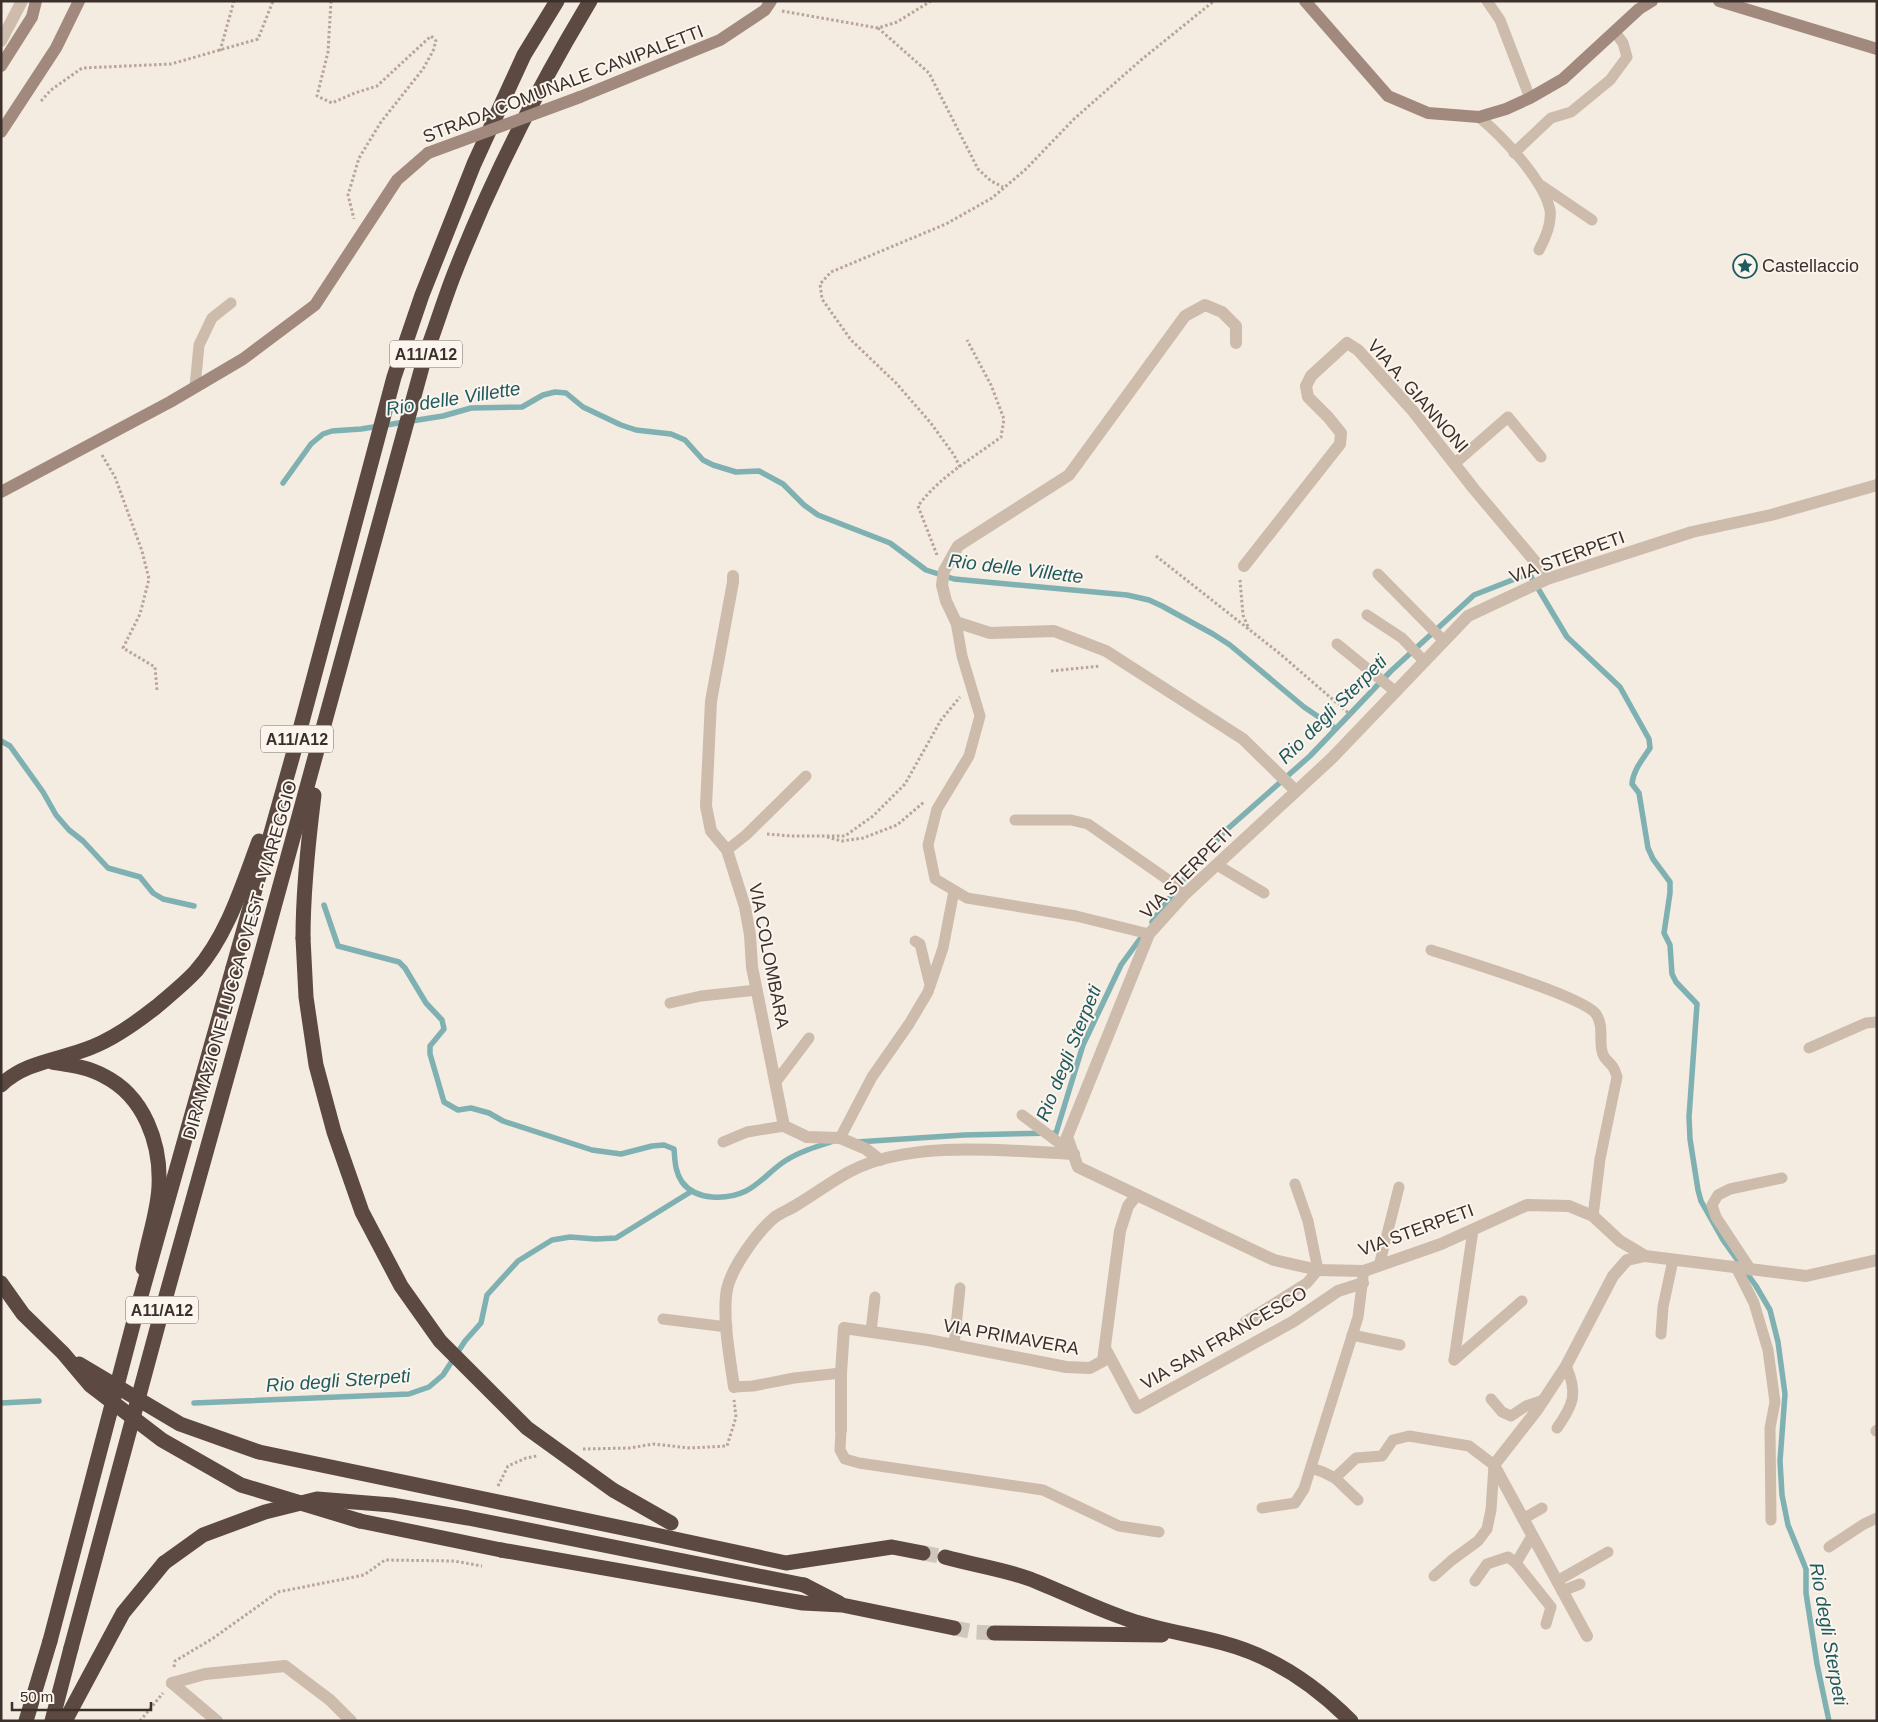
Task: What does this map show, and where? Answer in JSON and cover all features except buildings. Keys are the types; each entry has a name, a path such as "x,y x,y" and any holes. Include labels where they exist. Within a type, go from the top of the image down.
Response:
{"highway":[{"name":"DIRAMAZIONE LUCCA OVEST - VIAREGGIO","path":"26,1721 50,1640 135,1317 298,736 394,377 422,295 462,193 524,55 557,1"},
{"name":"DIRAMAZIONE LUCCA OVEST - VIAREGGIO","path":"52,1721 158,1325 321,740 425,356 452,279 486,198 553,62 590,1"},
{"path":"1,1085 23,1068 93,1047 113,1037 140,1020 196,971 228,920 298,736"},
{"path":"321,740 306,858 303,938 306,996 316,1065 334,1132 362,1212 401,1286 440,1341 527,1428 613,1490 712,1546"},
{"path":"46,1061 82,1067 105,1076 130,1096 152,1131 158,1165 159,1186 144,1257 135,1317"},
{"path":"1,1283 23,1314 63,1354 90,1385 162,1440 241,1485 360,1521 501,1550 803,1604 842,1605 954,1628"},
{"path":"63,1354 180,1424 259,1452 786,1563 892,1547 923,1553"},
{"path":"65,1721 123,1613 164,1564 203,1535 266,1512 317,1499 392,1505 468,1518 804,1585 842,1605"},
{"path":"945,1558 1028,1579 1124,1618 1184,1635 1224,1643 1280,1665 1309,1684 1351,1721"},
{"path":"994,1633 1184,1635"}],"street":[{"path":"1,41 22,1"},
{"path":"1,66 32,17 36,1"},
{"path":"1,132 56,48 80,1"},
{"path":"1305,1 1388,96 1428,113 1479,117 1506,109 1563,79 1639,9 1652,1"},
{"path":"1719,1 1877,49"},
{"name":"STRADA COMUNALE CANIPALETTI","path":"1,492 243,359 316,305 397,180 428,152 580,97 720,40 769,5"},
{"path":"1236,343 1236,326 1222,312 1205,305 1184,316 1069,475 958,546 944,571 942,585 946,601 956,622 990,633 1054,631 1106,651 1243,738 1293,788"},
{"name":"VIA A. GIANNONI","path":"1244,566 1340,444 1341,434 1328,417 1308,397 1306,386 1311,376 1347,343 1358,350 1413,412 1548,578"},
{"name":"VIA STERPETI","path":"1877,486 1771,515 1692,532 1548,578 1468,616 1393,689 1332,758 1293,788 1217,865 1185,894 1148,934 1067,1137 1078,1167 1136,1195 1274,1260 1318,1270 1363,1277 1379,1266 1441,1244 1527,1205 1569,1206 1593,1216 1620,1241 1645,1256 1806,1276 1877,1260"},
{"name":"VIA COLOMBARA","path":"733,576 711,701 706,806 710,831 727,850 745,907 750,935 752,968 784,1126"},
{"path":"784,1126 807,1137 845,1140 866,1149 880,1160"},
{"path":"734,1387 727,1327 727,1289 736,1268 754,1240 775,1217 850,1171 880,1160 920,1152 971,1149 1074,1154"},
{"name":"VIA PRIMAVERA","path":"840,1430 844,1328 954,1345 1066,1366 1090,1368 1103,1360 1120,1231 1128,1206 1136,1195"},
{"path":"1587,1636 1494,1465 1544,1400 1566,1366 1613,1276 1627,1260 1645,1256"},
{"name":"VIA SAN FRANCESCO","path":"1104,1348 1137,1408 1294,1321 1338,1291 1363,1277"},
{"path":"172,1683 205,1674 285,1666 330,1700 351,1721"},
{"path":"172,1683 218,1721"}],"lane":[{"path":"1487,1 1500,20 1530,98"},
{"path":"1514,153 1551,118 1571,112 1610,80 1627,57 1623,43 1615,32"},
{"path":"1479,117 1497,132 1539,184 1550,211 1547,233 1539,250"},
{"path":"1539,184 1592,220"},
{"path":"195,387 199,345 212,318 231,303"},
{"path":"1454,464 1508,417 1540,457"},
{"path":"1378,574 1443,639"},
{"path":"1367,615 1402,638 1422,659"},
{"path":"956,622 962,656 980,716 968,756 937,809 928,845 935,879 967,898 1076,916 1148,934"},
{"path":"1337,644 1393,689"},
{"path":"727,850 746,835 806,776"},
{"path":"1015,820 1070,820 1088,824 1174,884 1185,894"},
{"path":"1217,865 1264,893"},
{"path":"845,1140 872,1077 909,1024 930,986 943,948 954,891"},
{"path":"915,941 920,944 930,986"},
{"path":"1431,950 1522,980 1580,1003 1595,1013 1601,1026 1602,1051 1617,1078 1600,1158 1593,1216"},
{"path":"670,1002 701,996 757,990"},
{"path":"1809,1048 1866,1023 1877,1022"},
{"path":"775,1083 809,1038"},
{"path":"1022,1115 1074,1154"},
{"path":"724,1142 747,1132 784,1126"},
{"path":"1771,1520 1770,1428 1775,1402 1769,1358 1744,1268 1716,1217 1712,1205 1718,1194 1730,1189 1782,1178"},
{"path":"1246,1322 1307,1283 1318,1270 1308,1221 1295,1184"},
{"path":"1379,1266 1399,1188"},
{"path":"1473,1230 1454,1360 1522,1301"},
{"path":"1661,1334 1663,1307 1673,1260"},
{"path":"1262,1508 1296,1503 1304,1489 1358,1316 1363,1277"},
{"path":"954,1345 960,1288"},
{"path":"871,1332 875,1297"},
{"path":"663,1319 727,1327"},
{"path":"1352,1335 1400,1344"},
{"path":"1557,1428 1566,1416 1574,1396 1573,1383 1566,1366"},
{"path":"734,1387 841,1373"},
{"path":"1491,1399 1502,1412 1511,1416 1526,1406 1544,1400"},
{"path":"840,1430 840,1450 845,1459 859,1463 1043,1490 1118,1526 1159,1532"},
{"path":"1335,1478 1356,1458 1382,1456 1393,1440 1409,1436 1469,1446 1494,1465 1491,1510 1487,1529 1478,1541 1434,1576"},
{"path":"1311,1468 1335,1478 1358,1500"},
{"path":"1523,1519 1542,1508"},
{"path":"1829,1547 1864,1524 1877,1518"},
{"path":"1516,1563 1532,1536"},
{"path":"1560,1586 1608,1552"},
{"path":"1474,1581 1487,1564 1508,1557 1516,1563 1551,1607 1546,1624"},
{"path":"1560,1586 1580,1584"}],"path":[{"path":"220,51 234,1"},
{"path":"39,104 51,90 82,68 171,64 258,39 272,1"},
{"path":"332,1 328,52 317,96 332,103 354,93 378,86 431,36 436,41 434,50 423,68 381,122 359,158 348,195 359,240"},
{"path":"769,5 878,28 897,22 931,1"},
{"path":"960,467 954,455 930,422 896,383 851,340 822,299 820,284 831,272 946,224 992,198 1026,169 1074,119 1141,60 1214,1"},
{"path":"878,28 928,73 978,169 990,181 1004,186"},
{"path":"944,571 918,506 927,494 960,467 1002,437 1004,419 991,385 967,340"},
{"path":"94,442 116,477 142,551 149,579 140,614 123,648 154,667 157,690"},
{"path":"1156,556 1250,630 1356,719"},
{"path":"1244,566 1240,581 1241,600 1243,615 1250,630"},
{"path":"1051,671 1083,666 1130,665"},
{"path":"746,835 763,833 845,836 872,816 905,784 941,720 959,697 972,691"},
{"path":"819,836 842,841 862,838 897,824 930,796"},
{"path":"576,1450 630,1448 652,1444 690,1448 727,1446 736,1417 734,1387"},
{"path":"497,1489 508,1466 526,1458 539,1456"},
{"path":"140,1721 172,1683 175,1661 212,1639 278,1592 364,1575 385,1560 454,1561 482,1566"}],"waterway":[{"name":"Rio delle Villette","path":"283,483 311,444 323,434 332,431 361,429 443,416 471,408 522,407 543,395 555,392 566,393 583,407 621,425 636,430 671,434 685,440 703,460 713,465 736,472 759,471 783,484 804,505 818,515 890,543 926,570 954,579 1127,595 1149,600 1230,645 1304,707 1335,728"},
{"name":"Rio degli Sterpeti","path":"1152,922 1186,876 1224,832 1310,756 1391,671 1474,595 1525,575 1530,575 1567,637 1620,687 1649,739 1650,748 1636,769 1632,784 1639,793 1648,848 1653,859 1670,882 1664,933 1670,945 1672,974 1676,982 1697,1004 1689,1117 1690,1139 1698,1190 1701,1201 1723,1240 1756,1286 1770,1310 1778,1342 1785,1394 1780,1461 1782,1495 1788,1525 1806,1569 1806,1593 1817,1664 1829,1721"},
{"path":"1,741 10,746 43,792 56,815 108,868 140,877 153,893 163,899 194,906"},
{"path":"324,905 338,946 399,962 405,968 426,1003 442,1020 444,1029 430,1046 430,1054 444,1102 458,1110 471,1108 489,1113 503,1121 592,1150 621,1154 664,1145 674,1149 675,1162 682,1182 695,1193 712,1197 730,1196 746,1191 790,1158 831,1142"},
{"name":"Rio degli Sterpeti","path":"857,1142 964,1135 1056,1133 1083,1045 1121,965 1145,932"},
{"name":"Rio degli Sterpeti","path":"194,1403 409,1394 429,1387 443,1375 465,1341 481,1323 487,1295 518,1261 552,1240 570,1237 616,1238 692,1191"},
{"name":"Rio degli Sterpeti","path":"1,1403 39,1401"}],"tunnel":[{"path":"923,1553 945,1557"},
{"path":"954,1628 994,1633"}],"place":[{"name":"Castellaccio","path":"1745,266"}]}
